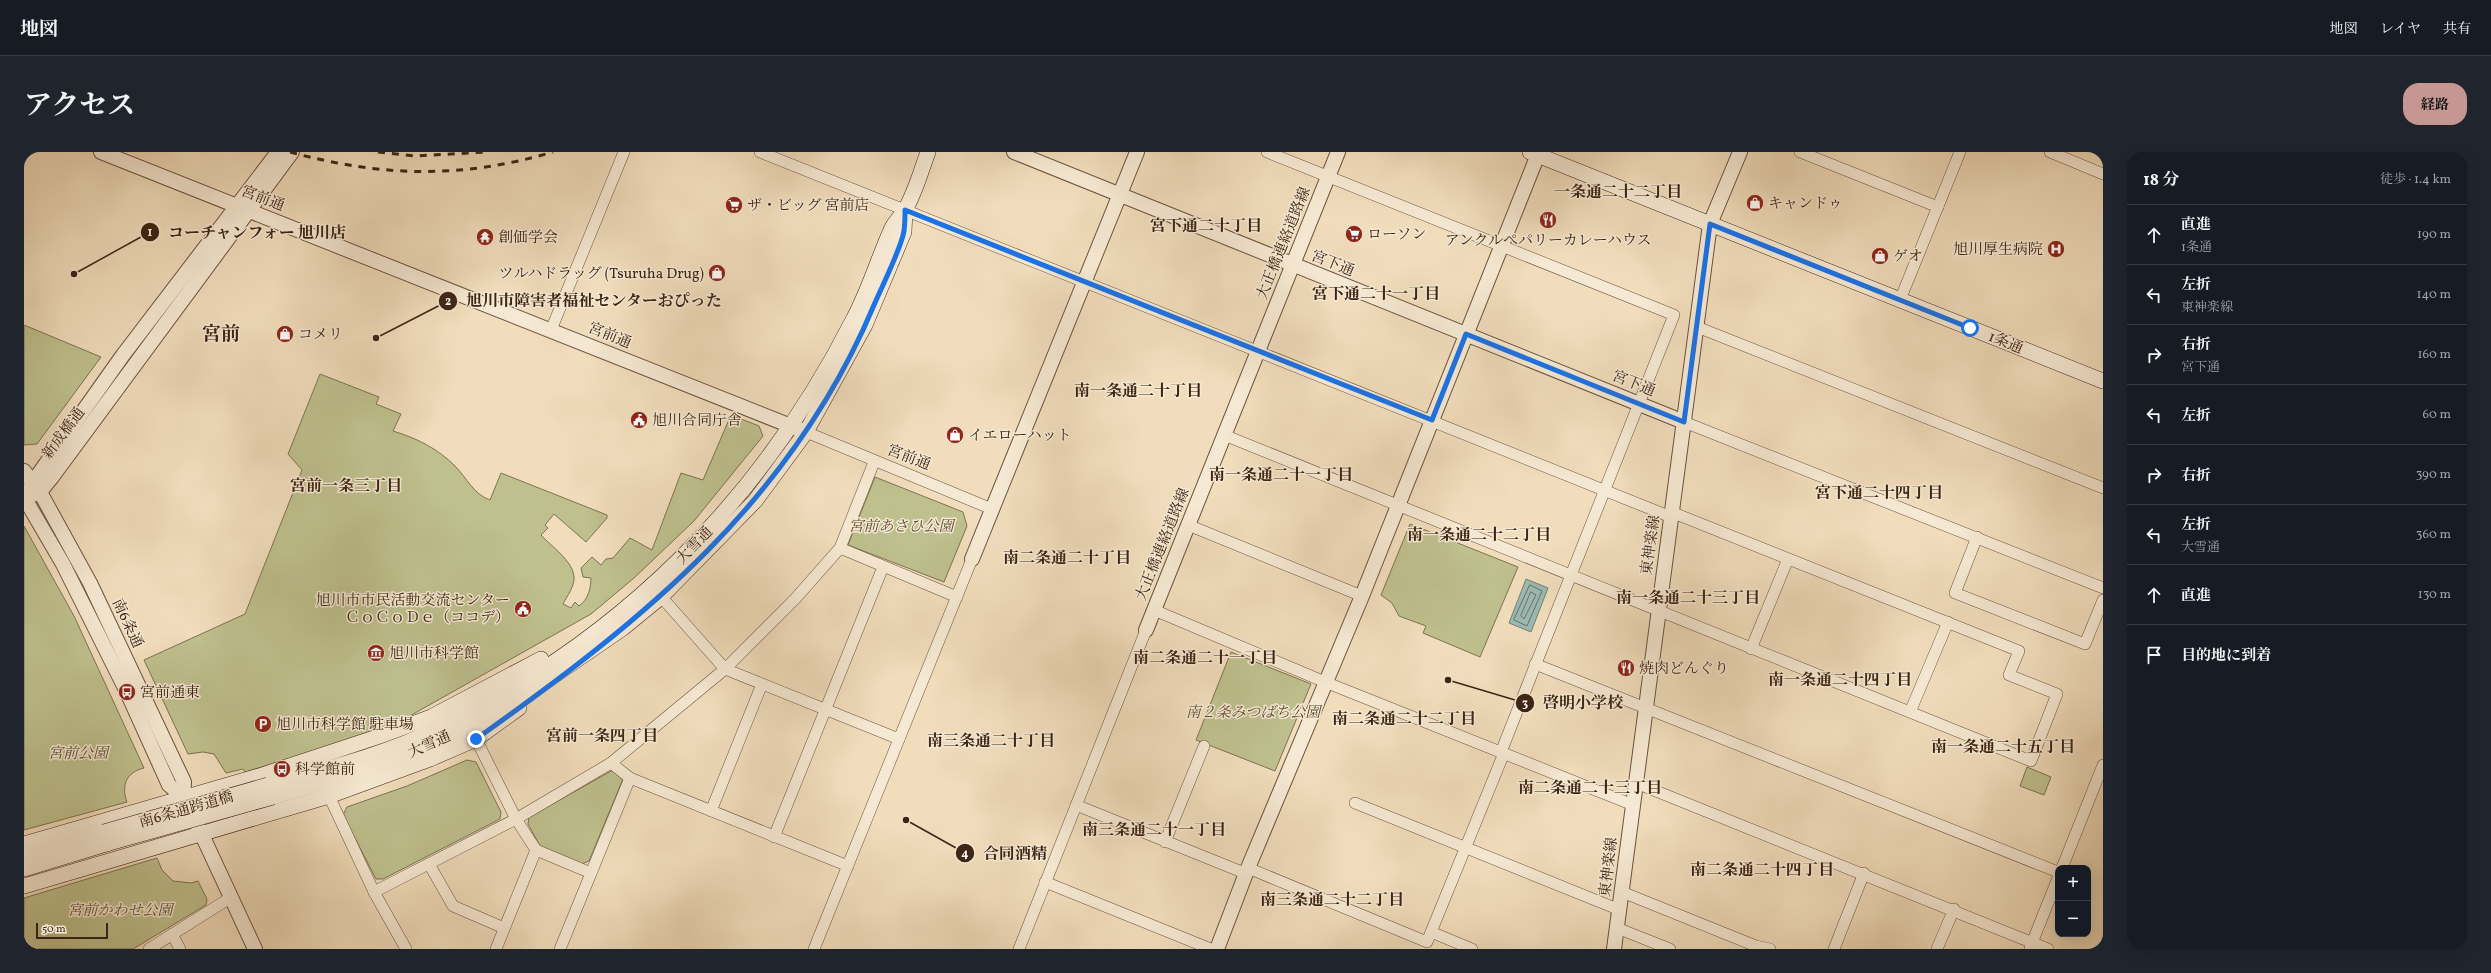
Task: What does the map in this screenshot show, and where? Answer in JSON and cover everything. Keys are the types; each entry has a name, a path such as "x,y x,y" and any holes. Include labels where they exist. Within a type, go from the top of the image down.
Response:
{"main road":[{"name":"大雪通","path":"267,786 373,755 436,730 500,696 562,657 653,592 755,501 865,325 904,232 905,210 928,152"},
{"name":"1条通","path":"1535,153 2103,381"},
{"name":"大雪通","path":"267,786 377,767 440,740 488,716 546,681 623,628 653,592"},
{"path":"24,886 329,796 430,759 476,739 549,687 623,628"},
{"path":"267,786 254,781 253,788 259,806 273,813"},
{"path":"25,848 183,797 267,786"},
{"name":"南6条通跨道橋","path":"58,852 267,786"},
{"path":"25,848 58,852"},
{"path":"24,869 58,852"}],"street":[{"name":"宮前通","path":"104,152 799,429 874,462 992,509"},
{"name":"新成橋通","path":"243,208 278,152"},
{"name":"新成橋通","path":"24,497 32,482 123,355 243,208 292,152"},
{"path":"551,330 624,152"},
{"path":"760,152 1258,352 1432,420 1603,491 1671,514 1788,559 2018,651 2009,674 2057,694 2031,761 1658,612 1571,574 1224,435"},
{"name":"宮下通","path":"1014,152 1684,422"},
{"path":"814,949 1137,152"},
{"path":"1076,805 1165,842 1248,871 1427,942 1465,848 1603,491 1640,404 1674,315 1267,152"},
{"name":"大正橋連絡道路線","path":"1018,949 1338,152"},
{"name":"東神楽線","path":"1614,949 1710,224 1740,152"},
{"path":"1800,152 1938,207"},
{"path":"1900,300 1960,152"},
{"path":"2050,152 2103,174"},
{"path":"1218,949 1325,682 1362,596 1501,247 1535,153"},
{"path":"1697,327 2103,488"},
{"path":"1684,422 2103,588"},
{"path":"374,892 516,819 611,763 725,669 795,599 840,548 874,462"},
{"name":"南6条通","path":"32,482 90,582 184,782 183,797"},
{"name":"南6条通","path":"24,497 63,564 126,692 169,786 183,797 202,834 230,898 255,949"},
{"path":"1188,525 1362,596"},
{"path":"1977,537 1955,593 2085,644 2103,600"},
{"path":"840,548 956,597"},
{"path":"1751,649 1788,559"},
{"path":"774,836 883,567"},
{"path":"653,592 725,669 899,739"},
{"path":"1154,610 1325,682 1633,805"},
{"path":"1910,712 1948,622"},
{"path":"1535,664 2055,871"},
{"path":"711,811 762,684"},
{"path":"476,739 516,819 536,850 591,873"},
{"path":"1165,842 1204,746"},
{"path":"611,763 630,778 848,866"},
{"path":"2063,865 2102,772"},
{"path":"560,949 630,778"},
{"path":"1636,783 1954,910 2031,946 2048,949"},
{"path":"329,796 374,892 406,949"},
{"path":"1355,803 1620,910"},
{"path":"496,949 536,850"},
{"path":"429,864 453,906 504,928"},
{"path":"1834,949 1864,873"},
{"path":"1045,882 1211,949"},
{"path":"2031,946 2055,886"},
{"path":"1622,892 1756,946 1770,949"},
{"path":"149,949 230,898"},
{"path":"1937,949 1954,910"},
{"path":"1617,928 1670,949"},
{"path":"1431,932 1472,949"},
{"path":"172,934 180,949"}],"green space":[{"path":"24,325 101,357 37,444 24,445"},
{"path":"320,374 379,397 376,404 401,414 393,431 418,440 434,449 455,466 479,494 490,500 501,473 607,515 607,518 586,542 554,514 545,525 548,528 541,535 561,554 573,571 573,584 563,604 571,608 575,602 579,606 588,594 591,578 583,577 581,568 592,557 601,565 606,559 613,558 630,538 652,550 681,473 703,480 731,415 759,426 763,436 694,521 634,578 591,614 399,722 330,747 245,772 243,769 226,773 214,754 203,752 188,754 144,660 245,614 302,470 288,454"},
{"name":"宮前あさひ公園","path":"875,477 963,512 967,526 944,582 848,545"},
{"path":"1410,524 1518,567 1480,657 1423,633 1426,626 1399,616 1392,603 1381,595"},
{"name":"宮前公園","path":"24,526 74,616 144,768 133,773 126,780 125,796 127,802 24,830"},
{"name":"南２条みつばち公園","path":"1231,652 1311,684 1275,771 1196,740"},
{"path":"467,760 476,762 501,812 500,819 383,879 376,879 343,815 347,807 407,786"},
{"path":"2027,767 2051,777 2044,795 2020,786"},
{"path":"613,770 623,779 589,861 582,864 540,846 528,824 529,817"},
{"name":"宮前かわせ公園","path":"157,858 162,870 173,881 191,883 198,881 207,899 206,905 133,949 24,949 24,898"}],"water":[{"path":"1526,579 1548,588 1531,632 1509,623"}],"railway":[{"path":"290,152 357,166 422,172 486,167 519,161 553,152"},
{"path":"378,152 414,156 487,152"}],"place":[{"name":"キャンドゥ","path":"1755,203"},
{"name":"ザ・ビッグ 宮前店","path":"734,205"},
{"name":"アンクルぺパリーカレーハウス","path":"1548,220"},
{"name":"ローソン","path":"1354,234"},
{"name":"創価学会","path":"485,237"},
{"name":"旭川厚生病院","path":"2056,249"},
{"name":"ゲオ","path":"1880,256"},
{"name":"ツルハドラッグ (Tsuruha Drug)","path":"717,273"},
{"name":"コーチャンフォー 旭川店","path":"74,274"},
{"name":"コメリ","path":"285,334"},
{"name":"旭川市障害者福祉センターおぴった","path":"376,338"},
{"name":"旭川合同庁舎","path":"639,420"},
{"name":"イエローハット","path":"955,435"},
{"name":"旭川市市民活動交流センター ＣｏＣｏＤｅ（ココデ）","path":"523,609"},
{"name":"旭川市科学館","path":"376,653"},
{"name":"焼肉どんぐり","path":"1626,668"},
{"name":"啓明小学校","path":"1448,680"},
{"name":"宮前通東","path":"127,692"},
{"name":"旭川市科学館 駐車場","path":"263,724"},
{"name":"科学館前","path":"282,769"},
{"name":"合同酒精","path":"906,820"}],"district":[{"name":"一条通二十二丁目","path":"1618,191"},
{"name":"宮下通二十丁目","path":"1206,225"},
{"name":"宮下通二十一丁目","path":"1376,293"},
{"name":"宮前","path":"221,333"},
{"name":"南一条通二十丁目","path":"1138,390"},
{"name":"南一条通二十一丁目","path":"1281,474"},
{"name":"宮前一条三丁目","path":"346,485"},
{"name":"宮下通二十四丁目","path":"1879,492"},
{"name":"南一条通二十二丁目","path":"1479,534"},
{"name":"南二条通二十丁目","path":"1067,557"},
{"name":"南一条通二十三丁目","path":"1688,597"},
{"name":"南二条通二十一丁目","path":"1205,657"},
{"name":"南一条通二十四丁目","path":"1840,679"},
{"name":"南二条通二十二丁目","path":"1404,718"},
{"name":"宮前一条四丁目","path":"602,735"},
{"name":"南三条通二十丁目","path":"991,740"},
{"name":"南一条通二十五丁目","path":"2003,746"},
{"name":"南二条通二十三丁目","path":"1590,787"},
{"name":"南三条通二十一丁目","path":"1154,829"},
{"name":"南二条通二十四丁目","path":"1762,869"},
{"name":"南三条通二十二丁目","path":"1332,899"}],"route":[{"path":"476,739 580,664 661,597 707,552 755,501 806,432 816,416 865,325 904,232 905,210 1258,352 1432,420 1466,334 1684,422 1710,224 1970,328"}]}
